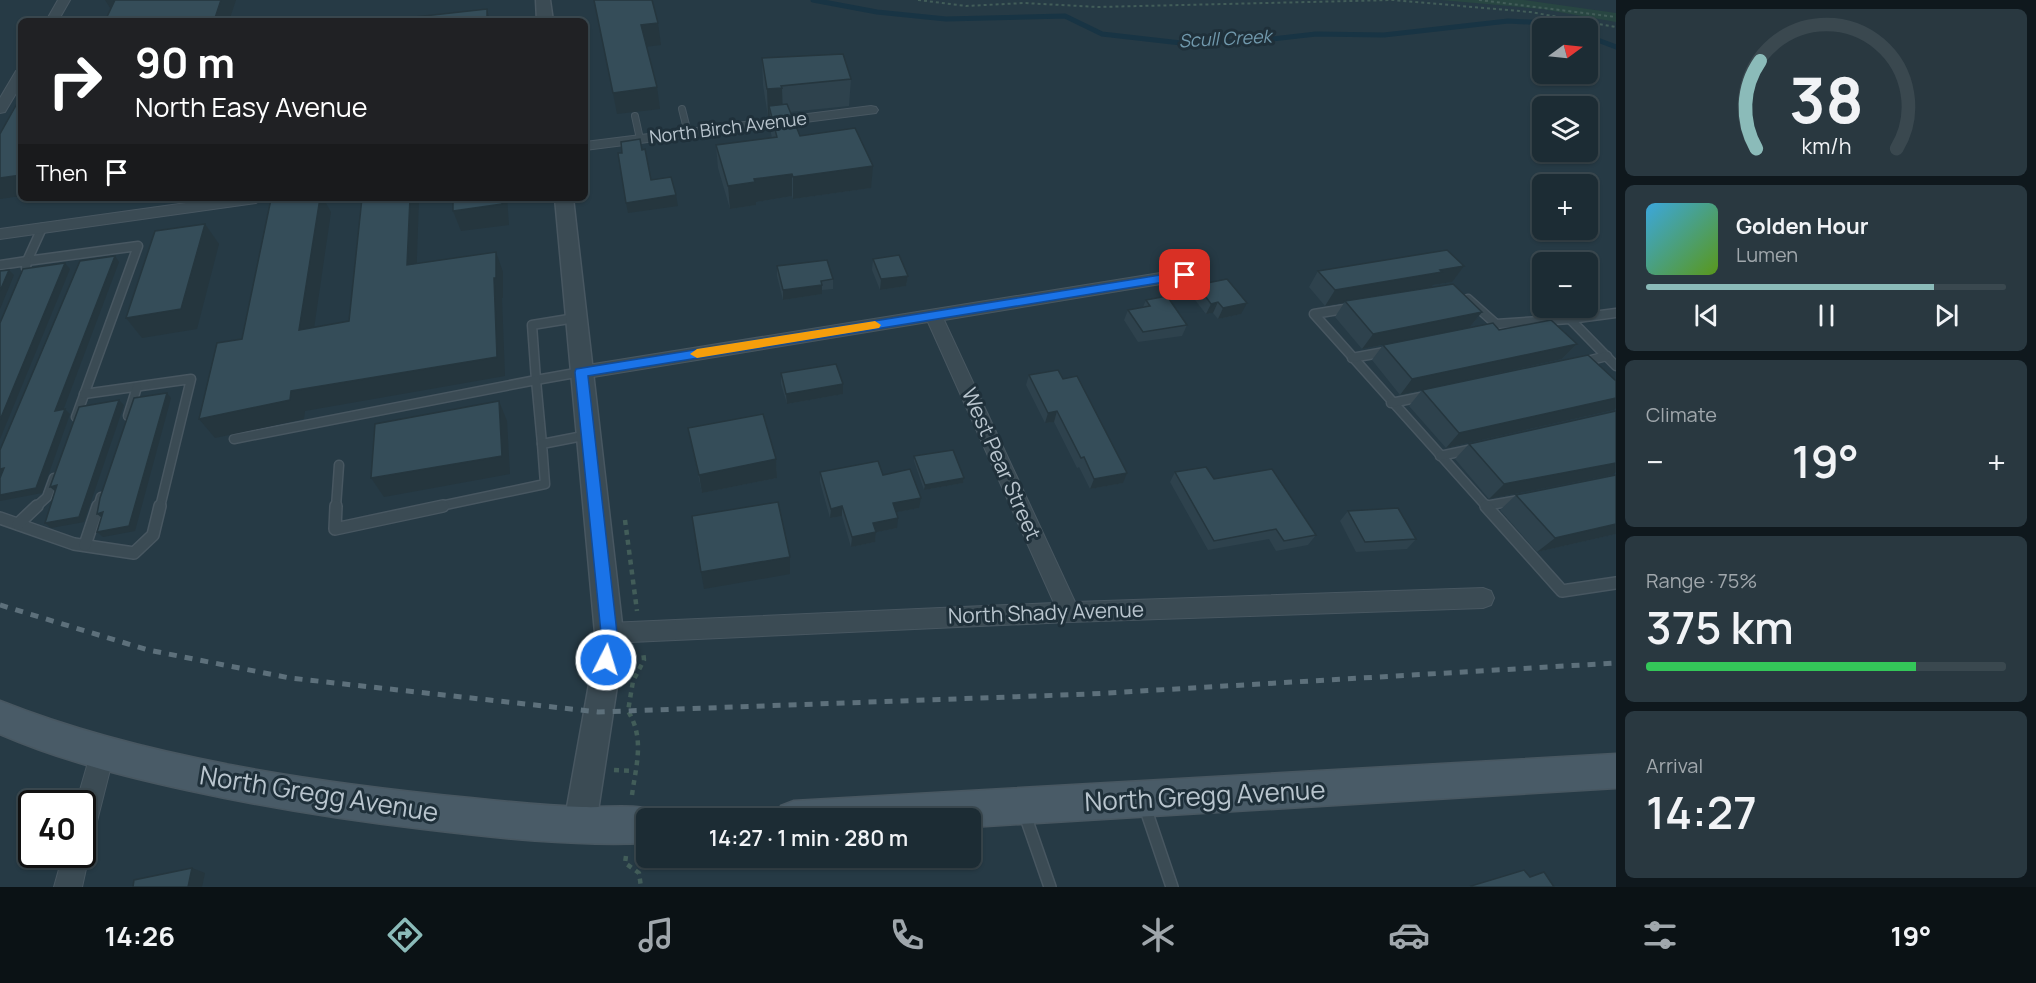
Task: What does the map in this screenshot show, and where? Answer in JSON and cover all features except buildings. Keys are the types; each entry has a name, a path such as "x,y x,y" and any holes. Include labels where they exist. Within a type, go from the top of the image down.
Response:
{"main road":[{"name":"North Gregg Avenue","path":"0,717 32,732 102,754 243,785 390,809 580,824 636,825"},
{"name":"North Gregg Avenue","path":"981,809 1616,771"}],"street":[{"path":"54,18 64,0"},
{"path":"543,0 545,18"},
{"path":"0,109 18,79"},
{"name":"North Birch Avenue","path":"588,146 870,110"},
{"path":"0,234 235,201"},
{"path":"564,201 609,633 605,673 580,824"},
{"path":"581,372 1185,275"},
{"name":"West Pear Street","path":"934,316 1069,612"},
{"name":"North Shady Avenue","path":"609,633 1069,612 1483,598"},
{"path":"92,790 102,754"},
{"path":"68,887 73,868"}],"lane":[{"path":"682,109 688,133"},
{"path":"635,116 640,139"},
{"path":"22,278 42,228"},
{"path":"0,265 138,246 73,425"},
{"path":"79,264 83,254"},
{"path":"1458,290 1492,326 1616,313"},
{"path":"1358,306 1314,314 1391,403 1562,591 1616,583"},
{"path":"339,465 334,529 545,484 532,325 575,318"},
{"path":"1570,319 1616,366"},
{"path":"1352,358 1395,350"},
{"path":"1573,364 1607,356"},
{"path":"234,439 581,372"},
{"path":"0,518 85,545 134,553 153,535 191,379 84,394"},
{"path":"126,421 137,387"},
{"path":"1391,403 1437,393"},
{"path":"542,444 588,435"},
{"path":"1440,456 1484,446"},
{"path":"18,524 47,497 58,466"},
{"path":"85,545 104,489"},
{"path":"1485,507 1529,498"},
{"path":"1143,800 1172,887"},
{"path":"1022,807 1050,887"}],"path":[{"path":"918,0 966,6 1024,3 1098,7 1404,1 1530,12 1616,27"},
{"path":"1479,0 1562,8 1616,17"},
{"path":"625,863 639,873 641,887"}],"green space":[{"path":"1441,0 1524,0 1616,13 1616,22 1542,9"}],"waterway":[{"name":"Scull Creek","path":"813,0 877,12 946,19 1065,16 1102,34 1181,43 1254,41 1316,34 1384,35 1508,21 1532,22"},
{"name":"Scull Creek","path":"1598,40 1616,47"}],"railway":[{"path":"0,605 148,650 290,678 598,712 1090,694 1616,663"}],"slow traffic":[{"path":"697,354 875,325"}],"route":[{"path":"606,660 609,633 581,372 1185,275"}]}
